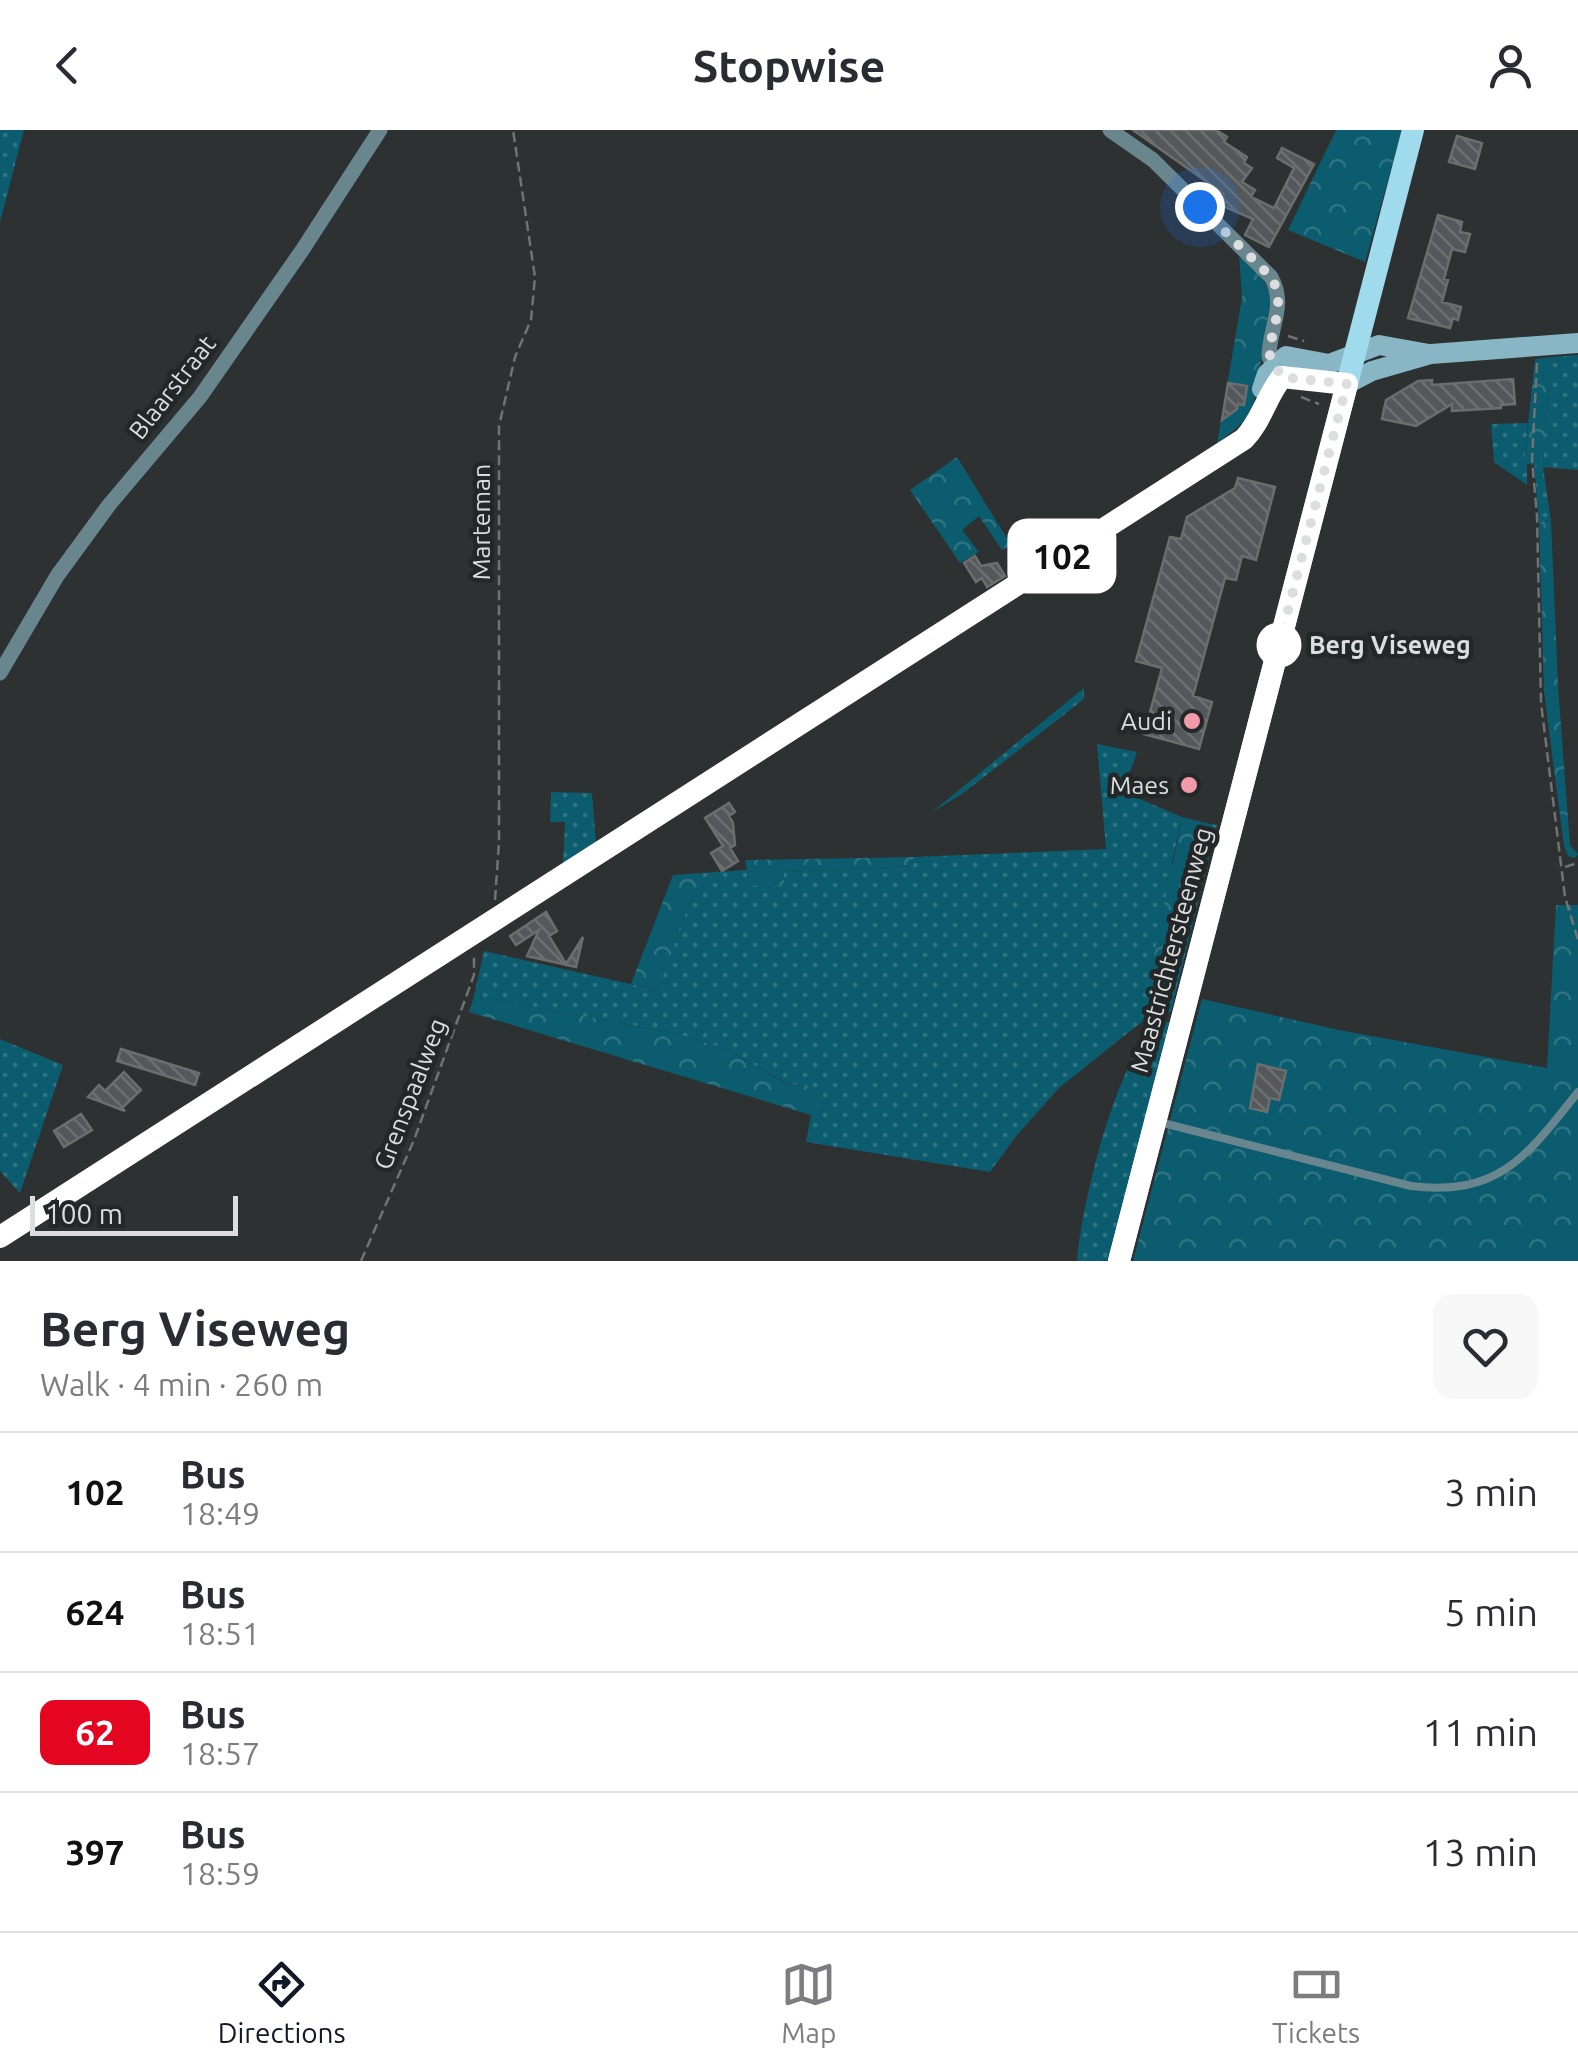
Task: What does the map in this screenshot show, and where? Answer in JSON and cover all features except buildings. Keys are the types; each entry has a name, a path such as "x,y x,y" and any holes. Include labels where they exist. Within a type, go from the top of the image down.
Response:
{"main road":[{"name":"Maastrichtersteenweg","path":"1120,1261 1413,130"},
{"path":"1281,366 1347,384 1372,371 1431,354 1578,343"},
{"path":"0,1236 1244,439 1263,408 1262,387 1281,366 1330,364 1379,345 1431,354"}],"street":[{"name":"Blaarstraat","path":"0,673 57,576 109,504 200,397 304,249 380,130"},
{"path":"1110,130 1153,160 1271,277 1279,290 1275,331 1281,366"}],"lane":[{"path":"1155,1121 1411,1186 1444,1190 1490,1178 1513,1166 1537,1145 1578,1092"}],"path":[{"name":"Marteman","path":"494,922 499,842 499,426 515,357 531,320 535,277 513,130"},
{"path":"1275,331 1308,342"},
{"path":"1539,346 1532,460 1542,702 1565,896 1578,940"},
{"path":"1318,404 1322,413"},
{"path":"1564,868 1578,863"},
{"name":"Grenspaalweg","path":"361,1261 414,1140 474,975 474,952 467,938"}],"green space":[{"path":"0,130 24,130 0,222"},
{"path":"1336,130 1402,130 1365,262 1288,230"},
{"path":"1239,254 1263,280 1271,300 1248,418 1217,444 1242,298"},
{"path":"1578,355 1578,470 1543,467 1551,521 1539,522 1534,464 1543,466 1551,357"},
{"path":"1551,357 1543,467 1524,463 1535,359"},
{"path":"1528,423 1524,462 1527,485 1494,462 1491,424"},
{"path":"957,457 1011,545 1002,550 979,516 962,530 979,552 960,563 910,490"},
{"path":"1551,521 1558,686 1570,845 1578,854 1575,858 1568,856 1564,846 1544,691 1539,522"},
{"path":"1084,688 1084,699 962,794 932,812"},
{"path":"1097,744 1137,752 1123,792 1182,817 1172,862 1171,975 1210,824 1217,825 1171,1012 1149,1016 1059,1088 990,1172 806,1142 811,1115 818,1103 804,1084 789,1085 726,1049 674,1033 474,996 484,951 657,990 701,873 747,870 750,885 784,886 784,872 913,866 914,857 1106,849"},
{"path":"551,792 592,793 596,844 563,864 565,822 550,822"},
{"path":"1182,817 1210,824 1171,976 1151,971"},
{"path":"914,857 913,866 784,872 784,887 750,885 745,860"},
{"path":"701,873 658,990 631,984 673,875"},
{"path":"1556,905 1578,905 1578,1261 1133,1261 1202,999 1339,1030 1547,1068"},
{"path":"474,996 674,1033 726,1049 788,1085 804,1084 819,1091 818,1103 811,1115 469,1012"},
{"path":"1163,1022 1170,1022 1108,1261 1077,1261 1094,1169 1117,1095 1146,1038"},
{"path":"0,1039 63,1065 20,1193 0,1171"}],"bus line":[{"name":"102","path":"0,1237 1244,439 1282,377 1347,384 1119,1261"}],"place":[{"name":"Berg Viseweg","path":"1279,645"},
{"name":"Audi","path":"1192,721"},
{"name":"Maes","path":"1189,785"}],"route":[{"path":"1200,207 1271,277 1279,290 1280,302 1269,348 1282,377 1347,384 1279,645"}]}
